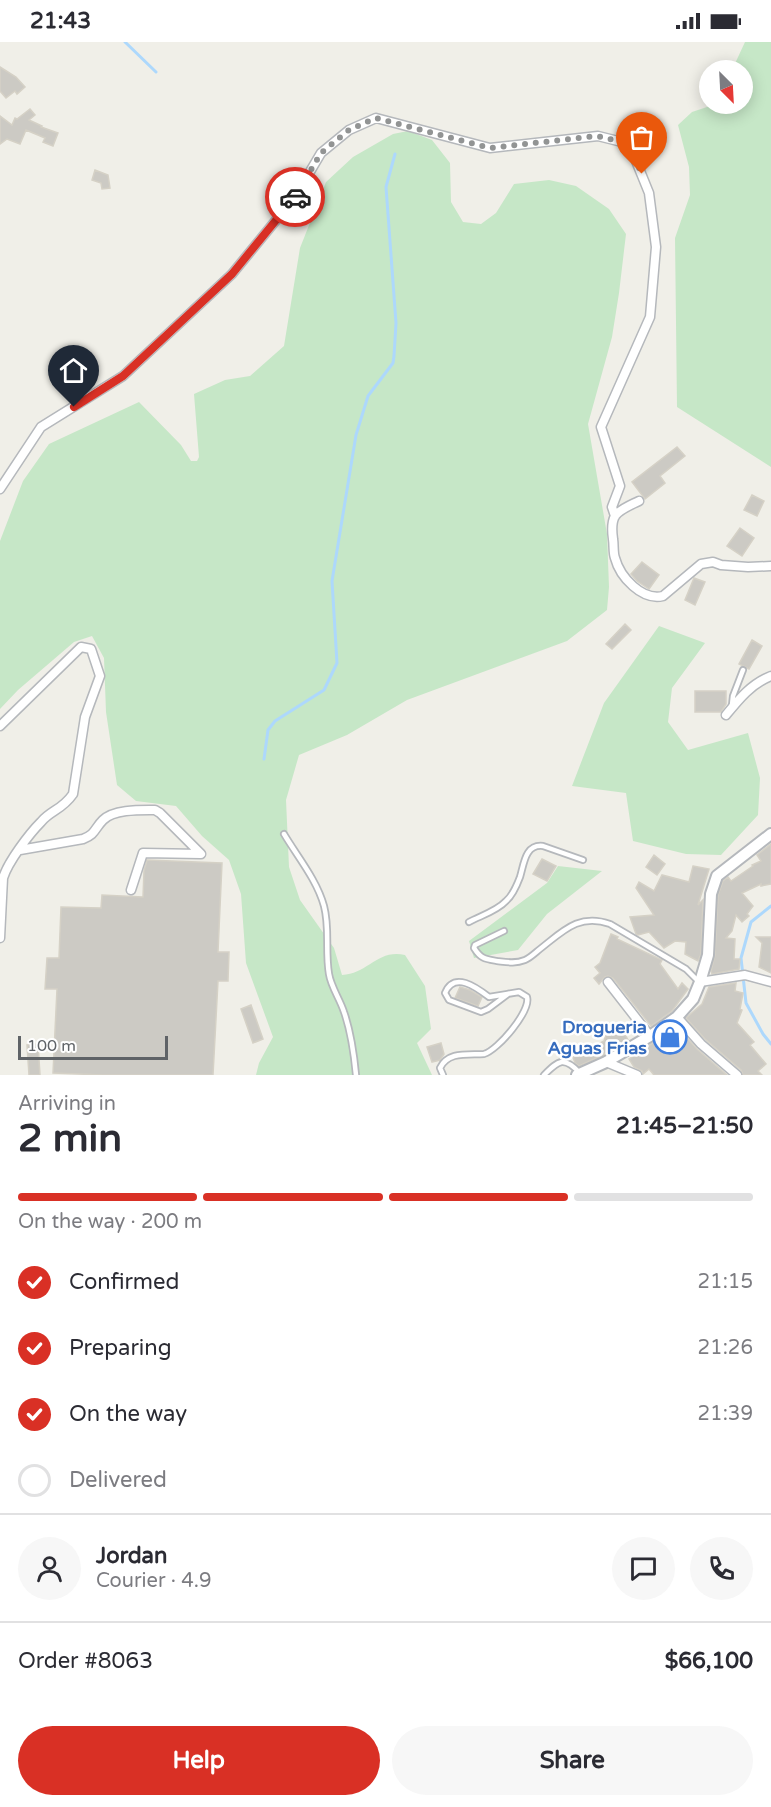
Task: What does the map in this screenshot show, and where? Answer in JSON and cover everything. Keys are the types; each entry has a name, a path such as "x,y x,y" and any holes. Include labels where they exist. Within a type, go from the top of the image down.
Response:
{"street":[{"path":"0,489 41,427 123,376 232,274 295,197 321,153 349,130 376,118 490,148 597,136 622,142 634,156 650,193 656,247 650,317 601,427 620,486 612,507 615,516 612,529 615,558 630,582 643,594 658,597 663,596 701,564 713,562 721,565 748,567 771,566"},
{"path":"615,516 639,501"},
{"path":"0,726 81,647 91,649 100,676 85,717 73,794 66,805 42,820 6,868 3,878 0,938"},
{"path":"726,715 759,680 771,676"},
{"path":"20,850 92,836 105,818 122,812 155,810 201,854 143,854 131,890"},
{"path":"579,1074 606,1062 650,1036 677,1017 693,999 708,955 711,894 717,876 771,834"},
{"path":"700,982 745,975 771,982"},
{"path":"608,982 650,1036"},
{"path":"677,1017 701,1044 737,1075"},
{"path":"606,1062 637,1075"}],"lane":[{"path":"732,707 733,696 743,670"},
{"path":"284,834 314,882 324,904 327,919 326,943 329,976 345,1013 356,1075"},
{"path":"469,922 506,902 514,892 520,878 525,857 534,847 543,846 583,860"},
{"path":"504,931 475,945 474,948 480,958 516,963 526,960 557,935 579,922 589,919 599,920 610,924 686,969 700,982"},
{"path":"443,1075 440,1068 445,1059 450,1056 489,1053 510,1032 529,1000 519,992 489,997 477,987 459,981 450,984 445,993 449,1000 481,1012 508,994"},
{"path":"544,1075 555,1064 563,1062 572,1064 579,1074"}],"green space":[{"path":"745,42 771,42 771,467 677,407 675,238 690,195 689,167 678,125 692,112 699,110 699,114 753,114 753,60 737,60"},
{"path":"408,131 432,140 450,163 451,202 463,222 481,224 496,213 514,184 549,180 576,186 609,209 626,234 612,337 588,424 607,534 609,587 607,610 567,641 407,700 347,735 299,755 286,800 289,867 300,900 334,948 342,975 359,971 387,955 405,955 425,986 431,1029 417,1043 432,1075 256,1075 259,1063 273,1037 246,963 241,894 229,860 202,836 176,806 136,801 117,785 106,712 104,658 92,636 74,642 18,690 0,709 0,541 23,481 49,444 139,402 181,445 191,461 197,461 199,457 194,394 225,380 250,376 284,346 300,248 326,182 353,157 393,134"},
{"path":"659,626 705,643 672,688 668,722 688,750 748,733 760,778 758,815 721,855 686,854 633,841 626,793 572,786 604,703"},
{"path":"558,866 602,871 547,914 518,950 474,958 469,941 547,883"}],"building":[{"path":"0,67 16,77 25,87 17,94 15,91 6,98 0,91"},
{"path":"30,109 35,115 29,120 58,133 53,146 43,142 45,138 26,130 20,144 7,139 0,144 0,116 12,125 15,118 17,119"},
{"path":"95,170 108,175 110,188 102,189 101,183 92,180"},
{"path":"677,447 685,456 660,476 665,483 645,499 632,482"},
{"path":"752,495 764,501 757,516 744,510"},
{"path":"740,528 754,538 742,556 727,546"},
{"path":"642,562 659,575 649,589 631,574"},
{"path":"694,578 705,582 695,605 685,600"},
{"path":"625,624 631,630 612,649 606,644"},
{"path":"752,640 762,646 749,669 739,664"},
{"path":"695,691 726,691 726,704 721,712 695,712"},
{"path":"771,844 771,884 761,886 761,884 742,893 753,906 747,914 749,916 742,922 736,915 732,931 726,938 735,939 734,959 740,959 739,969 712,974 718,895 723,881 728,877 731,881 761,861 757,855"},
{"path":"654,855 665,864 657,875 646,867"},
{"path":"542,859 556,866 547,881 533,874"},
{"path":"147,860 222,863 218,952 229,952 228,981 218,981 213,1075 53,1073 57,989 45,989 47,958 59,958 61,907 101,908 102,895 143,897 144,871"},
{"path":"693,866 709,869 698,905 703,900 701,954 698,961 685,954 686,942 675,941 664,948 649,932 636,934 630,917 654,915 636,888 639,882 654,891 662,875 689,882"},
{"path":"611,934 662,960 660,964 678,989 682,983 688,989 672,1011 651,1026 613,978 605,977 599,984 594,978 600,973 595,967 600,963"},
{"path":"756,937 771,937 771,973 759,967 762,943"},
{"path":"736,983 735,991 743,993 740,1009 742,1010 737,1023 754,1042 750,1045 766,1064 758,1071 762,1075 743,1075 741,1070 705,1039 686,1018 702,1004 709,987"},
{"path":"460,987 482,997 478,1006 455,998"},
{"path":"251,1005 263,1039 253,1043 241,1009"},
{"path":"615,1026 617,1030 621,1027 628,1040 579,1066 575,1063 573,1057 604,1041 607,1031"},
{"path":"677,1027 697,1049 727,1075 654,1075 649,1069 643,1074 634,1067 629,1059"},
{"path":"441,1043 444,1054 440,1060 432,1062 427,1047"},
{"path":"38,1044 40,1075 29,1075 27,1045"}],"waterway":[{"path":"125,42 156,72"},
{"path":"264,759 268,730 275,721 324,690 337,663 332,581 356,435 368,396 393,363 394,356 396,323 386,187 395,154"},
{"path":"771,906 751,922 741,958 746,1003 771,1044"}],"way so far":[{"path":"295,197 321,153 349,130 376,118 490,148 597,136 622,142 634,156 642,174"}],"place":[{"name":"Drogueria Aguas Frias","path":"670,1037"}],"route":[{"path":"74,407 123,376 232,274 295,197"}]}
